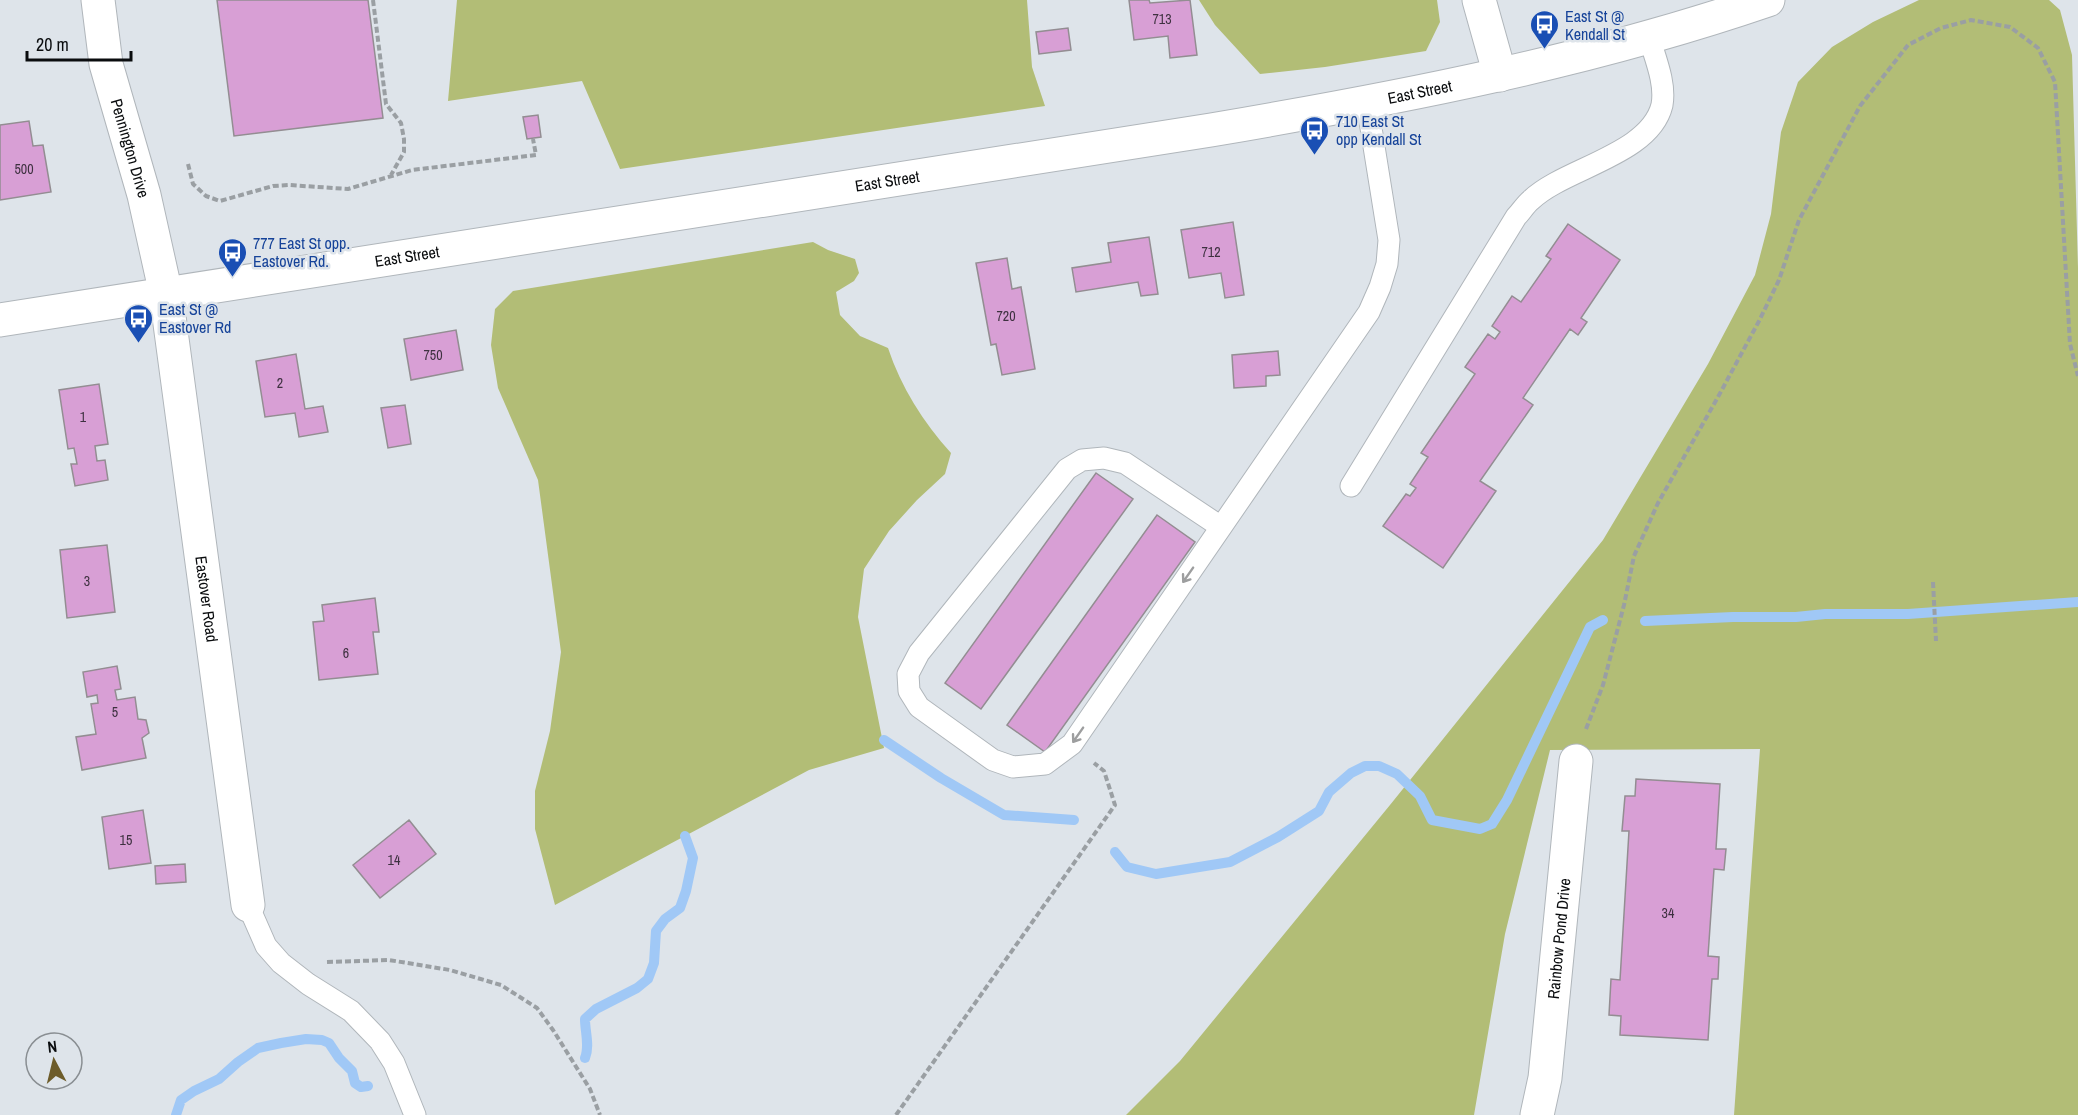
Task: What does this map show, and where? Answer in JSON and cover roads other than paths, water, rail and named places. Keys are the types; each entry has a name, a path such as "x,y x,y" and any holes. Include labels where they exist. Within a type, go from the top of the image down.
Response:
{"main road":[{"name":"Pennington Drive","path":"98,0 106,64 144,195 166,294"},
{"path":"1479,0 1500,75"},
{"name":"East Street","path":"0,320 1211,130 1366,103 1500,75 1649,37 1768,0"},
{"name":"Eastover Road","path":"166,294 248,905"},
{"name":"Rainbow Pond Drive","path":"1537,1115 1545,1078 1576,761"}],"lane":[{"path":"1351,486 1516,217 1531,199 1553,185 1626,148 1650,127 1662,105 1662,81 1649,37"},
{"path":"1221,526 1125,463 1104,458 1082,460 1067,469 919,653 908,674 909,691 919,707 993,760 1013,767 1045,764 1072,744 1369,312 1387,264 1389,240 1366,103"},
{"path":"248,905 266,946 281,963 308,984 351,1011 380,1041 394,1063 415,1115"}],"waterway":[{"path":"1645,621 1796,617 1825,614 1908,614 2078,602"},
{"path":"1115,852 1127,867 1156,874 1230,862 1278,837 1319,811 1329,792 1351,773 1365,766 1379,766 1397,774 1420,796 1432,820 1480,829 1492,824 1507,800 1590,627 1603,620"},
{"path":"884,740 941,778 1004,815 1074,820"},
{"path":"585,1058 587,1044 585,1019 596,1009 637,988 648,979 654,963 656,931 665,919 680,908 693,858 685,836"},
{"path":"176,1115 181,1100 219,1079 258,1048 306,1039 329,1043 352,1071 355,1083 361,1087 368,1086"}],"place":[{"name":"East St @ Kendall St","path":"1544,50"},
{"name":"710 East St opp Kendall St","path":"1315,156"},
{"name":"777 East St opp. Eastover Rd.","path":"232,278"},
{"name":"East St @ Eastover Rd","path":"138,344"}]}
